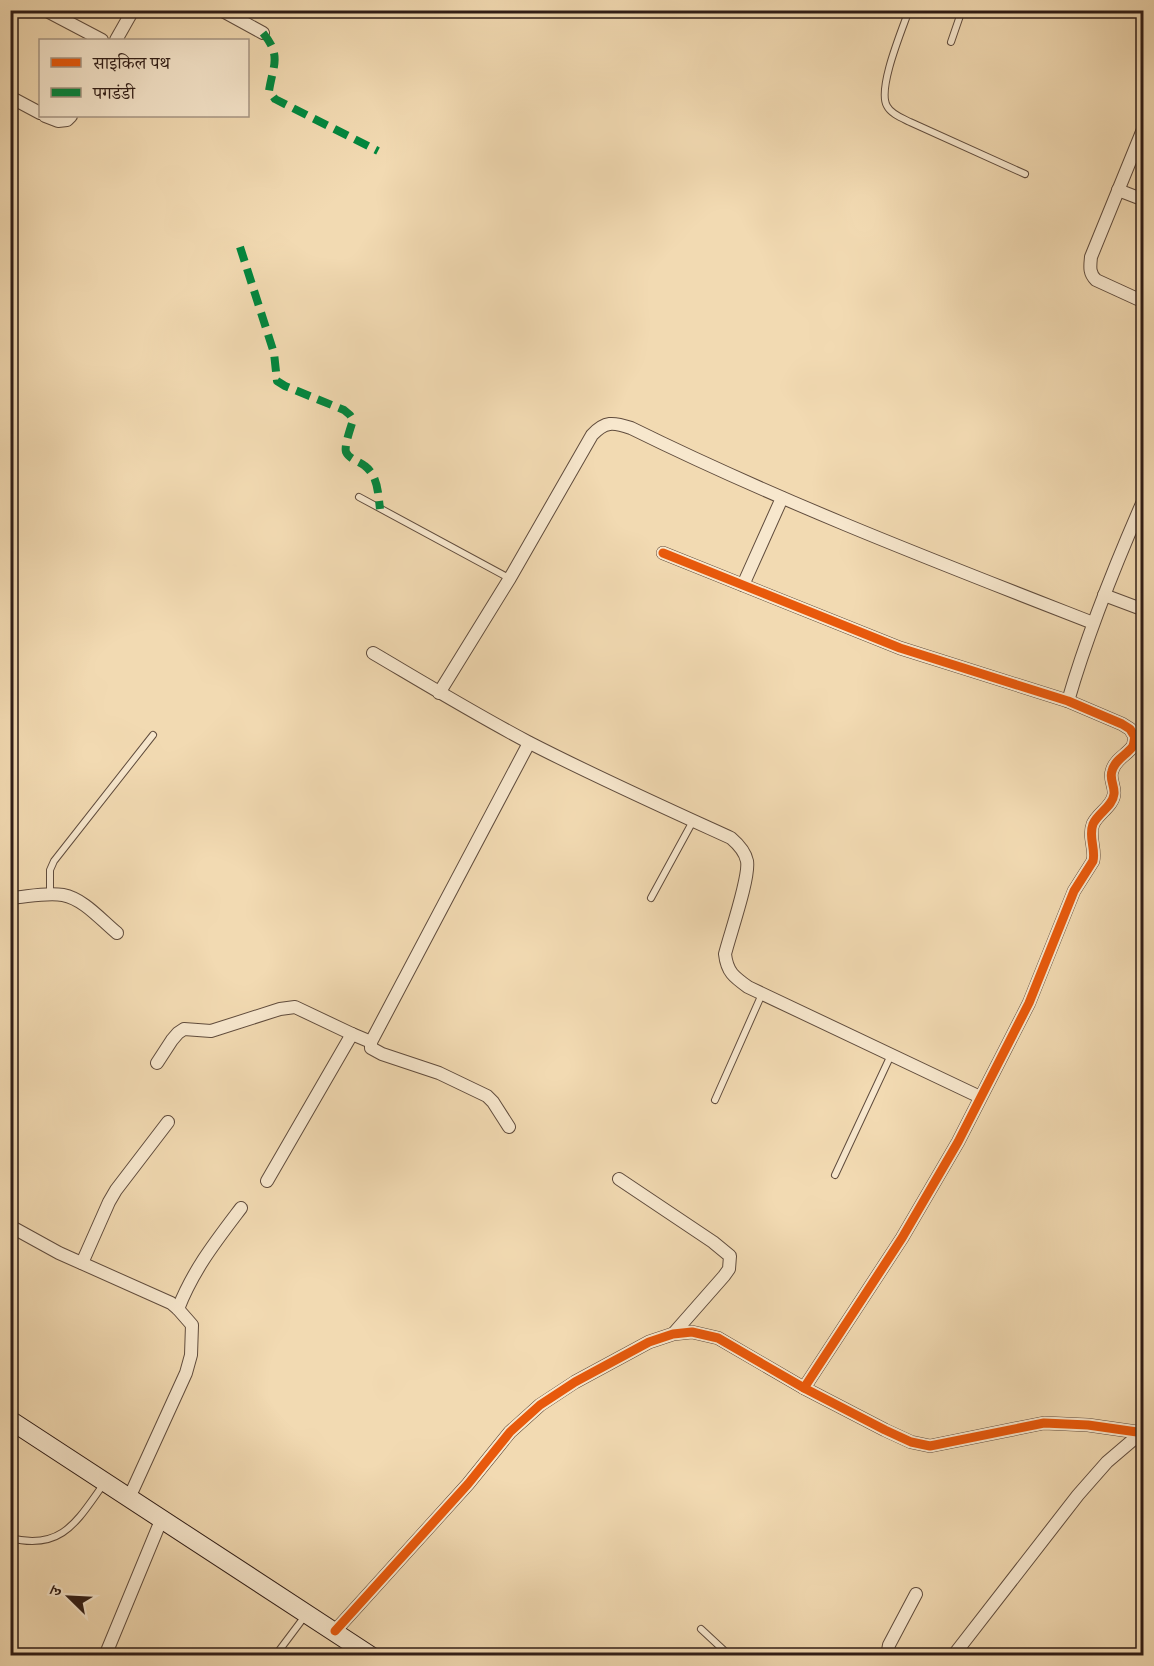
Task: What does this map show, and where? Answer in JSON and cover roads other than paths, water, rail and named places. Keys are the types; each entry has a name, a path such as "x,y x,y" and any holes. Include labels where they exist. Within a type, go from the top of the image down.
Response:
{"street":[{"path":"45,10 100,39"},
{"path":"117,39 133,10"},
{"path":"221,10 263,33"},
{"path":"10,97 39,112"},
{"path":"48,117 58,121 70,117"},
{"path":"1143,127 1089,267 1091,275 1104,285 1143,302"},
{"path":"1118,190 1143,200"},
{"path":"440,693 510,578 592,435 600,427 610,424 620,424 631,428 714,469 782,498 894,545 1094,623"},
{"path":"743,585 782,498"},
{"path":"1068,701 1079,662 1104,595 1142,505"},
{"path":"663,553 900,648 1068,701 1122,724 1130,729 1135,737 1132,747 1112,770 1114,796 1092,827 1093,861 1074,891 1029,1003 958,1142 907,1229 804,1388"},
{"path":"1104,595 1143,610"},
{"path":"373,653 529,742 731,838 742,848 747,860 747,874 725,954 726,966 735,978 748,987 980,1097"},
{"path":"508,1127 487,1096 439,1072 382,1054 371,1048 371,1042 529,742"},
{"path":"10,898 64,896 78,901 117,933"},
{"path":"157,1063 171,1040 184,1029 211,1031 280,1009 295,1007 371,1042"},
{"path":"267,1181 352,1034"},
{"path":"82,1263 116,1190 168,1122"},
{"path":"619,1179 713,1242 730,1256 729,1269 724,1276 673,1334"},
{"path":"178,1309 196,1270 241,1208"},
{"path":"10,1226 38,1242 171,1304 192,1325 191,1356 186,1373 129,1497"},
{"path":"335,1631 468,1484 510,1432 540,1405 575,1382 649,1342 673,1334 693,1332 718,1338 804,1388 911,1442 930,1446 1044,1423 1088,1425 1142,1433"},
{"path":"10,1420 371,1656"},
{"path":"953,1656 1096,1473 1142,1433"},
{"path":"105,1656 162,1518"},
{"path":"887,1656 889,1645 916,1594"}],"lane":[{"path":"909,10 889,69 884,93 887,106 896,116 1025,174"},
{"path":"951,42 962,10"},
{"path":"359,497 510,578"},
{"path":"50,895 50,870 54,861 153,735"},
{"path":"651,897 693,821"},
{"path":"715,1100 762,993"},
{"path":"835,1175 891,1054"},
{"path":"10,1538 26,1542 40,1541 62,1533 75,1524 106,1482"},
{"path":"274,1656 308,1613"},
{"path":"701,1629 730,1656"}]}
